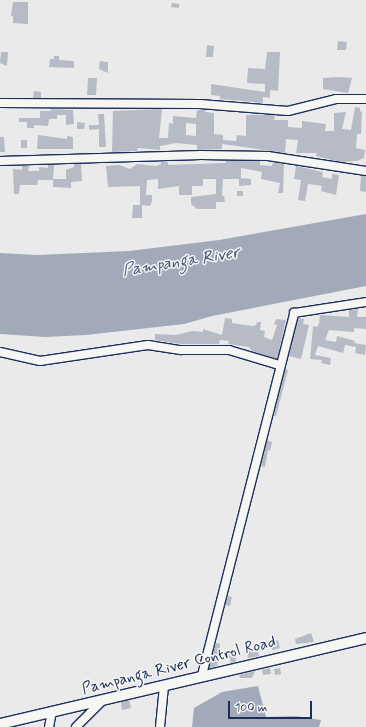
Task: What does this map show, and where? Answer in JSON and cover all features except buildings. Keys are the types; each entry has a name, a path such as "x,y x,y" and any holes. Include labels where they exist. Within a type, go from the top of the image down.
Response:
{"main road":[{"name":"Pampanga River Control Road","path":"0,724 366,638"}],"street":[{"path":"0,103 200,104 288,111 336,99 366,99"},
{"path":"0,161 201,155 268,156 366,171"},
{"path":"202,676 279,365 295,310 366,302"},
{"path":"0,352 40,361 148,345 181,350 229,350 279,365"},
{"path":"160,727 164,686"},
{"path":"76,727 102,701"},
{"path":"49,727 52,712"}],"water":[{"name":"Pampanga River","path":"366,214 366,286 212,316 184,324 86,335 45,337 0,334 0,253 37,255 129,251 219,240"},
{"path":"258,686 266,717 295,716 321,720 319,727 192,727 194,708 222,692"}]}
